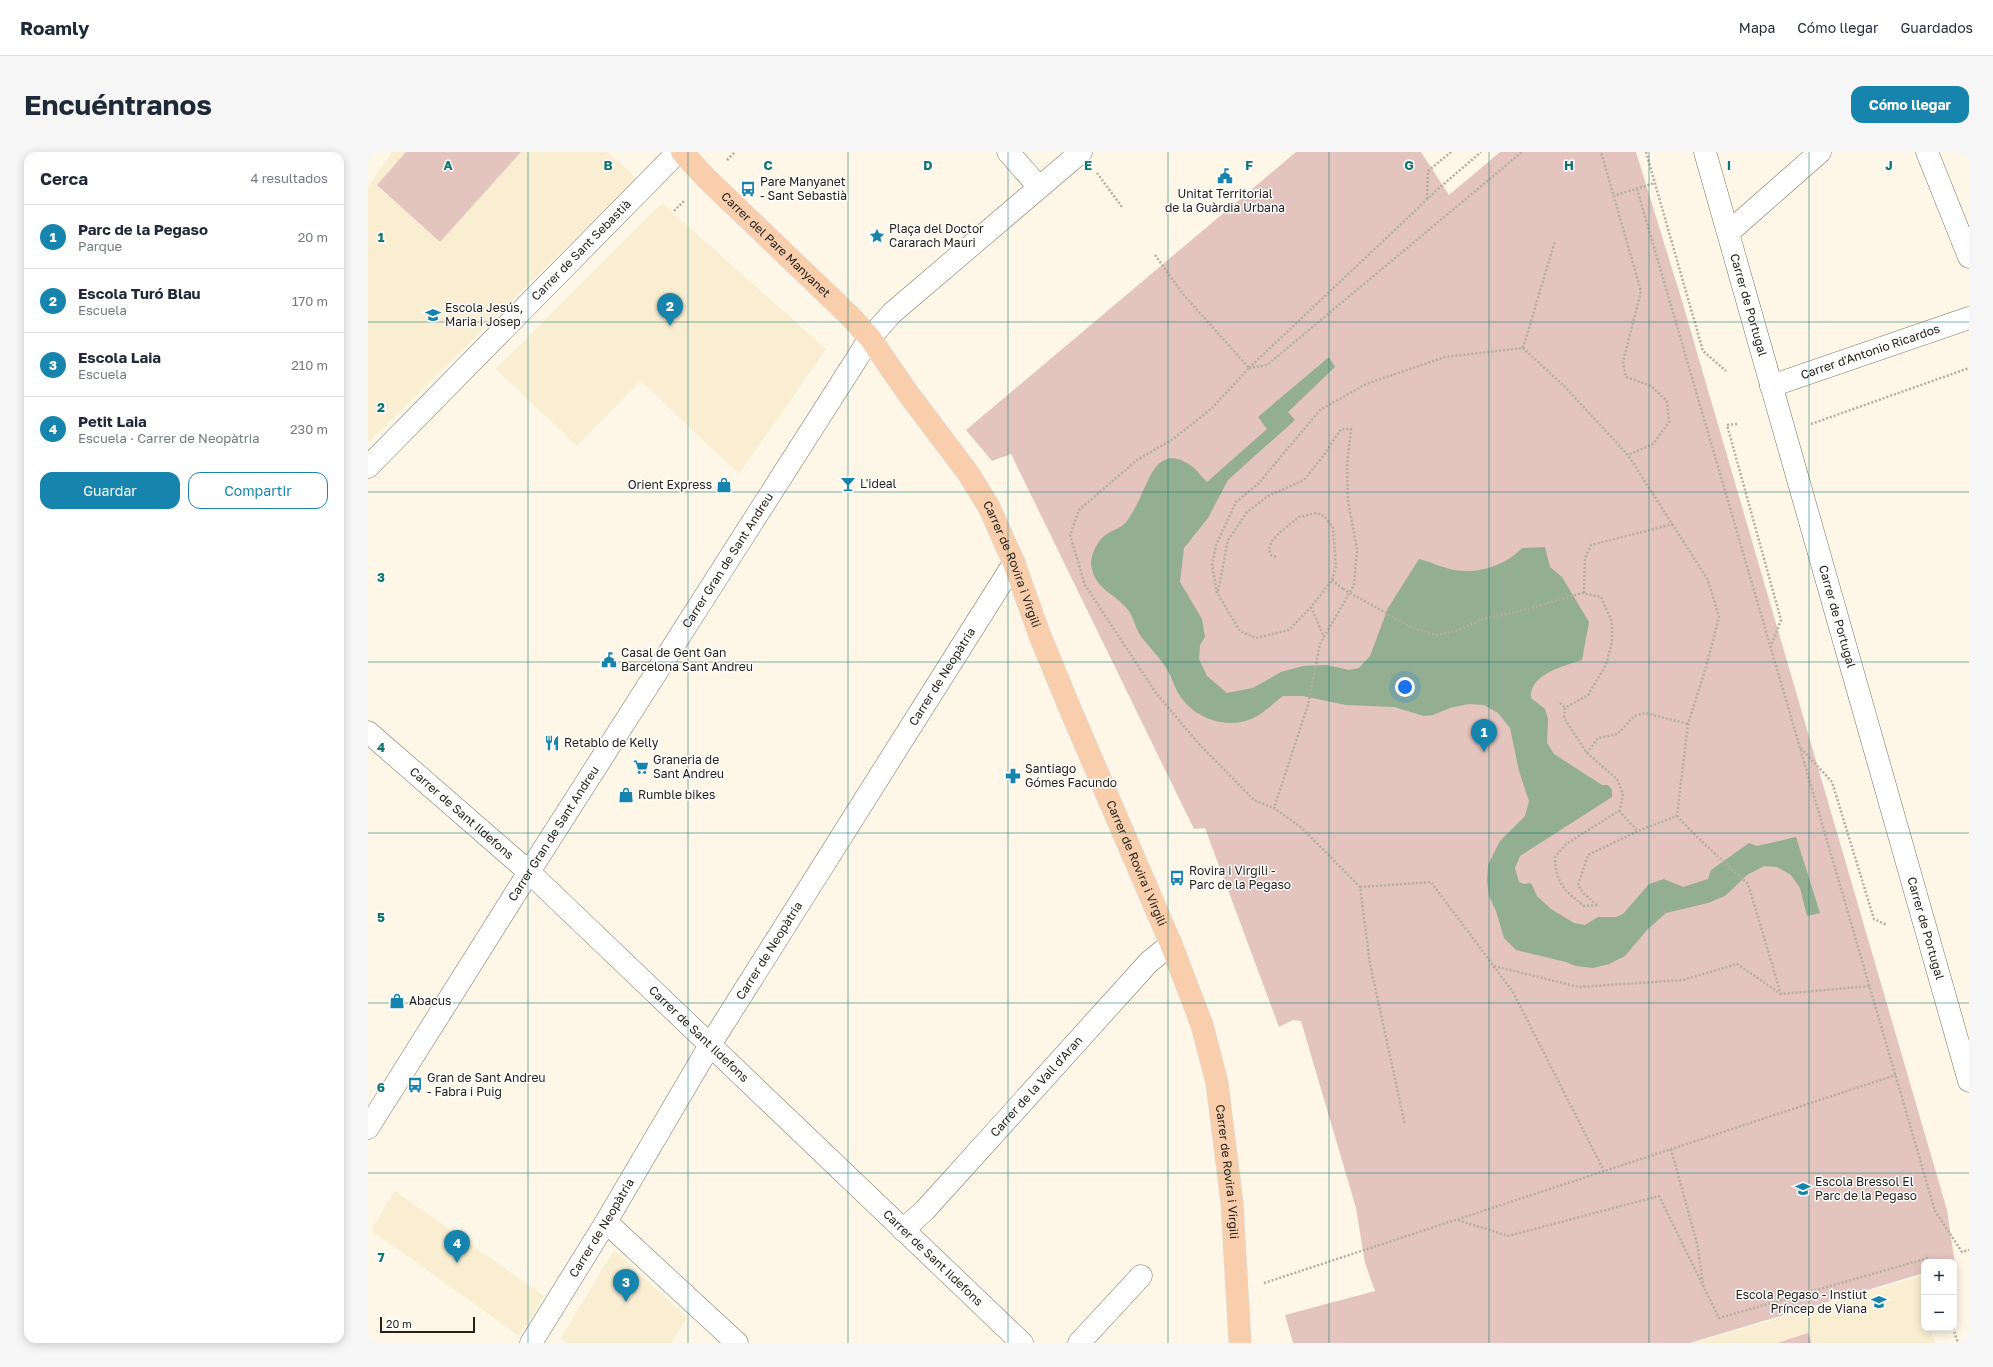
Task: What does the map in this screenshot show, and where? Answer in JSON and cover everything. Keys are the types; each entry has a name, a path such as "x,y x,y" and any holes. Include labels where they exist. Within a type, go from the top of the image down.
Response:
{"main road":[{"name":"Carrer del Pare Manyanet","path":"682,152 707,179 850,316 870,338"},
{"name":"Carrer de Rovira i Virgili","path":"870,338 907,392 968,473 989,507 1014,563 1040,636 1071,711 1171,944 1202,1026 1217,1083 1232,1203 1240,1343"}],"street":[{"name":"Carrer de Sant Sebastià","path":"368,467 673,157 673,152"},
{"path":"1008,152 1039,187"},
{"name":"Carrer Gran de Sant Andreu","path":"368,1128 529,872 870,338 892,313 1081,152"},
{"name":"Carrer de Portugal","path":"1705,152 1729,232 1771,386 1969,1081"},
{"path":"1729,232 1820,152"},
{"path":"1927,152 1969,257"},
{"name":"Carrer d'Antonio Ricardos","path":"1771,386 1969,318"},
{"name":"Carrer de Neopàtria","path":"531,1343 606,1222 710,1045 981,613 1004,581 1014,563"},
{"name":"Carrer de Sant Ildefons","path":"368,732 529,872 1022,1343"},
{"name":"Carrer de la Vall d'Aran","path":"903,1230 925,1210 1149,962 1171,944"},
{"path":"606,1222 736,1343"},
{"path":"1079,1343 1141,1276"}],"path":[{"path":"726,161 736,152"},
{"path":"1427,199 1428,170 1451,152"},
{"path":"1405,1125 1370,964 1360,887 1302,828 1274,808 1254,800 1199,744 1156,693 1085,585 1070,535 1079,510 1137,460 1173,439 1211,409 1249,368 1442,185 1481,152"},
{"path":"1249,368 1267,365 1522,152"},
{"path":"1601,152 1641,291 1623,362 1626,377 1651,386 1667,401 1669,422 1653,444 1628,455"},
{"path":"1646,152 1703,351 1726,371"},
{"path":"1097,173 1122,207"},
{"path":"1613,196 1655,183"},
{"path":"1637,189 1935,1212 1962,1252 1969,1250"},
{"path":"674,210 685,200"},
{"path":"1523,348 1555,241"},
{"path":"1155,255 1183,294 1249,368"},
{"path":"1276,557 1271,555 1269,549 1272,541 1280,532 1299,517 1316,513 1324,516 1333,528 1336,566 1332,580 1311,607 1289,630 1256,638 1240,632 1217,593 1212,565 1214,551 1236,502 1258,484 1320,410 1366,384 1446,357 1523,348 1565,387 1628,455 1708,580 1719,617 1706,667 1688,724 1677,816"},
{"path":"1805,426 1969,368"},
{"path":"1737,424 1727,425 1781,620 1770,647"},
{"path":"1217,593 1228,540 1247,512 1268,496 1304,480 1324,455 1341,429 1352,429 1347,465 1348,501 1357,549 1354,585 1320,644 1308,705 1274,808"},
{"path":"1583,593 1585,558 1591,545 1673,524"},
{"path":"1332,580 1343,589 1413,628 1437,635 1458,630 1483,619 1528,609 1583,593 1601,597 1612,622 1612,642 1606,665 1588,695 1565,708"},
{"path":"1311,607 1324,638"},
{"path":"1560,703 1565,708"},
{"path":"1565,708 1564,718 1587,753 1617,779 1623,794 1619,811 1566,844 1555,857 1556,874 1566,891 1584,906 1597,905 1583,893 1578,885 1588,855 1638,831 1677,816"},
{"path":"1587,753 1598,738 1618,734 1634,716 1646,713 1688,724"},
{"path":"1800,748 1832,782 1874,919 1887,925"},
{"path":"1619,811 1638,831"},
{"path":"1677,816 1698,838 1748,884 1781,994"},
{"path":"1360,887 1431,882 1513,992 1604,1171"},
{"path":"1494,966 1579,987 1683,980 1737,964 1781,994 1870,986"},
{"path":"1260,1284 1896,1075"},
{"path":"1672,1149 1697,1243 1704,1288"},
{"path":"1457,1220 1508,1236 1659,1196 1719,1318 1921,1260"},
{"path":"1954,1331 1958,1343"}],"shaded area":[{"name":"Escola Jesús, Maria i Josep","path":"392,152 608,152 636,178 368,443 368,187"},
{"path":"406,152 521,152 440,242 377,185"},
{"path":"1296,152 1421,152 1449,195 1500,152 1636,152 1682,301 1947,1210 1954,1259 1921,1259 1921,1274 1690,1343 1293,1343 1285,1315 1375,1291 1365,1263 1356,1208 1301,1021 1293,1020 1279,1027 1205,828 1194,829 1011,454 992,461 966,430"},
{"path":"662,203 826,349 739,474 641,381 577,446 496,369"},
{"path":"1329,357 1335,367 1288,412 1295,420 1228,480 1208,518 1184,548 1180,582 1202,619 1205,637 1200,645 1199,659 1207,676 1227,693 1253,688 1281,672 1303,666 1327,665 1349,670 1359,668 1370,656 1388,608 1419,559 1454,570 1473,571 1482,570 1500,564 1508,560 1522,548 1545,547 1550,567 1562,577 1589,622 1582,660 1557,668 1542,677 1532,690 1531,698 1545,709 1548,719 1547,743 1554,754 1602,785 1608,785 1612,790 1612,797 1520,856 1515,868 1519,882 1524,884 1531,883 1537,896 1551,909 1574,923 1585,925 1598,917 1616,917 1623,914 1649,884 1664,879 1683,887 1708,879 1711,870 1749,843 1757,846 1796,837 1820,913 1807,916 1800,888 1791,875 1777,867 1764,866 1747,875 1725,896 1708,903 1666,913 1647,930 1625,956 1609,964 1593,968 1576,966 1566,962 1516,950 1504,938 1496,911 1489,896 1487,881 1488,865 1500,841 1525,816 1529,801 1519,771 1510,728 1498,713 1484,705 1469,704 1450,708 1433,715 1424,716 1394,707 1346,705 1303,696 1283,696 1256,717 1241,722 1230,723 1209,719 1199,714 1183,700 1177,691 1171,676 1159,658 1140,635 1129,611 1118,599 1096,580 1091,559 1097,544 1104,536 1122,526 1127,521 1151,474 1162,461 1170,458 1179,459 1197,471 1207,482 1267,429 1258,417"},
{"path":"395,1191 544,1296 519,1336 371,1230"},
{"path":"614,1250 687,1318 671,1343 567,1343 561,1338"},
{"name":"Escola Pegaso - Instiut Príncep de Viana","path":"1921,1276 1921,1331 1931,1331 1935,1343 1695,1343"},
{"path":"1808,1333 1812,1343 1777,1343"}],"place":[{"name":"Unitat Territorial de la Guàrdia Urbana","path":"1225,176"},
{"name":"Pare Manyanet - Sant Sebastià","path":"748,189"},
{"name":"Plaça del Doctor Cararach Mauri","path":"877,236"},
{"name":"Escola Jesús, Maria i Josep","path":"433,315"},
{"name":"Escola Turó Blau","path":"670,326"},
{"name":"L'ideal","path":"848,484"},
{"name":"Orient Express","path":"724,485"},
{"name":"Casal de Gent Gan Barcelona Sant Andreu","path":"609,660"},
{"name":"Retablo de Kelly","path":"552,743"},
{"name":"Parc de la Pegaso","path":"1484,752"},
{"name":"Graneria de Sant Andreu","path":"641,767"},
{"name":"Santiago Gómes Facundo","path":"1013,776"},
{"name":"Rumble bikes","path":"626,795"},
{"name":"Rovira i Virgili - Parc de la Pegaso","path":"1177,878"},
{"name":"Abacus","path":"397,1001"},
{"name":"Gran de Sant Andreu - Fabra i Puig","path":"415,1085"},
{"name":"Escola Bressol El Parc de la Pegaso","path":"1803,1189"},
{"name":"Petit Laia","path":"457,1263"},
{"name":"Escola Laia","path":"626,1302"},
{"name":"Escola Pegaso - Instiut Príncep de Viana","path":"1879,1302"}]}
